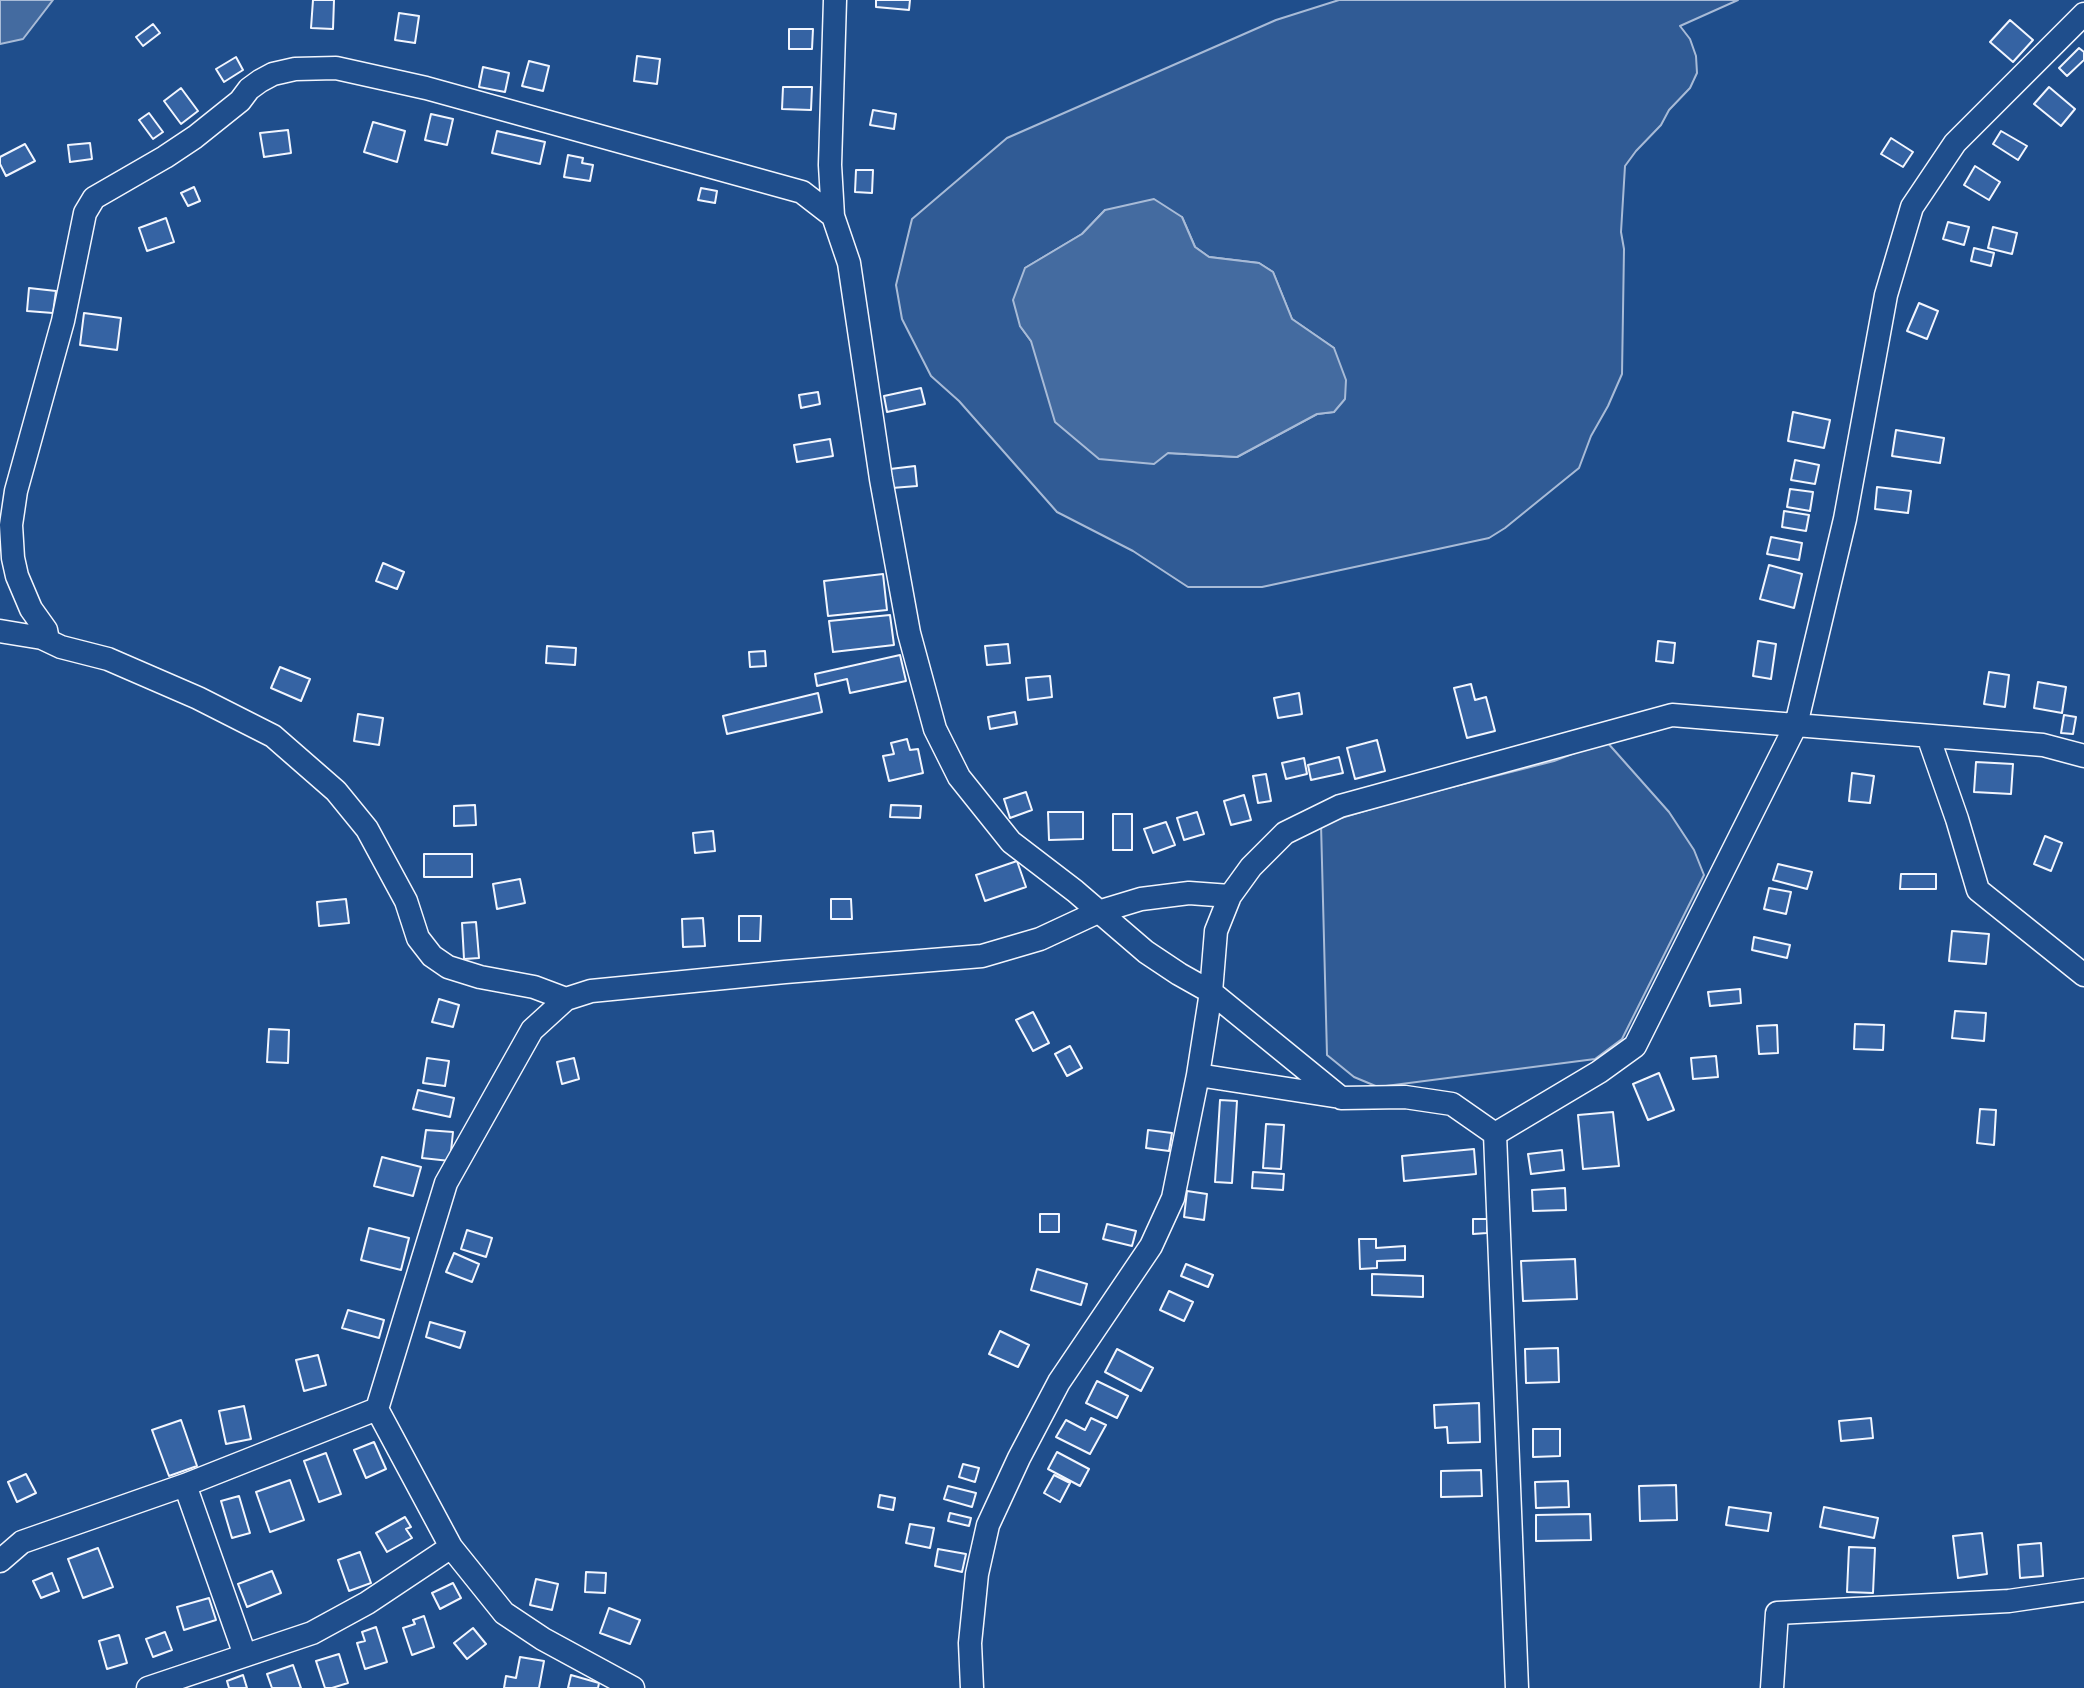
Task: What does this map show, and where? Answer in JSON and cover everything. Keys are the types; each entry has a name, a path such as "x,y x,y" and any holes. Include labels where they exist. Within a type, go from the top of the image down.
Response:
{"street":[{"path":"835,0 830,165 833,216 849,263 881,479 909,633 935,729 959,777 1011,842 1146,952 1211,992 1341,1098"},
{"path":"1495,1134 1599,1072 1635,1046 1796,725 1845,519 1886,295 1912,207 1955,143 2084,14"},
{"path":"31,609 17,576 5,530 63,321 82,221 88,205 94,198 195,137 240,101 249,89 273,74 295,69 336,68 426,88 802,192 833,216"},
{"path":"0,567 46,630 48,640"},
{"path":"0,631 48,640 61,647 108,659 198,698 273,736 336,791 367,829 406,901 418,938 432,956 448,967 480,977 534,987 566,999"},
{"path":"972,1688 970,1643 977,1574 988,1525 1059,1382 1151,1246 1173,1198 1198,1075 1211,992 1216,931 1230,896 1251,867 1285,833 1340,806 1672,715 2043,745 2084,756"},
{"path":"1928,736 1978,890 2084,975"},
{"path":"633,1688 543,1639 504,1613 451,1547 377,1409 446,1183 532,1030 566,999 591,991 982,956 1040,939 1098,912 1141,899 1189,893 1230,896"},
{"path":"1198,1075 1341,1098 1405,1097 1452,1104 1495,1134"},
{"path":"1495,1134 1517,1688"},
{"path":"0,1561 22,1542 185,1485 377,1409"},
{"path":"185,1485 245,1655"},
{"path":"148,1688 312,1633 367,1603 451,1547"},
{"path":"1772,1688 1777,1613 2009,1601 2084,1590"}],"shaded area":[{"path":"0,0 53,0 23,39 0,44"},
{"path":"1339,0 1738,0 1680,26 1690,39 1696,56 1697,73 1690,88 1625,166 1621,232 1624,249 1622,374 1579,468 1489,538 1262,587 1188,587 1133,551 1057,512 959,401 931,376 902,319 896,285 912,219 1007,138 1276,20","holes":["1105,210 1182,217 1195,247 1209,257 1259,263 1273,272 1292,319 1334,348 1334,412 1317,414 1237,457 1168,453 1031,341 1020,326 1025,268 1082,234"]},
{"path":"1154,199 1182,217 1195,247 1209,257 1259,263 1273,272 1292,319 1334,348 1346,380 1345,399 1334,412 1317,414 1237,457 1168,453 1154,464 1099,459 1055,422 1031,341 1020,326 1013,300 1025,268 1082,234 1105,210"},
{"path":"1606,741 1669,812 1694,850 1704,875 1622,1039 1595,1059 1378,1087 1354,1077 1327,1055 1321,824 1554,761"}],"building":[{"path":"313,0 334,0 333,29 311,28"},
{"path":"876,0 910,0 909,10 876,7"},
{"path":"399,13 419,16 415,43 395,40"},
{"path":"2010,20 2033,40 2013,62 1990,42"},
{"path":"153,24 160,33 143,46 136,37"},
{"path":"789,29 813,29 812,49 789,49"},
{"path":"2079,48 2084,52 2084,60 2067,76 2059,68"},
{"path":"637,56 660,59 657,84 634,81"},
{"path":"236,57 243,70 224,82 216,69"},
{"path":"529,61 549,66 543,91 522,86"},
{"path":"483,67 509,73 505,92 479,87"},
{"path":"783,87 812,87 811,110 782,109"},
{"path":"2049,87 2075,109 2061,126 2034,104"},
{"path":"181,88 198,111 181,124 164,101"},
{"path":"873,110 896,114 894,129 870,125"},
{"path":"149,113 163,132 153,139 139,120"},
{"path":"431,114 453,119 447,145 425,140"},
{"path":"373,122 405,131 397,162 364,152"},
{"path":"288,130 291,153 264,157 260,133"},
{"path":"497,131 545,142 540,164 492,153"},
{"path":"2001,131 2027,146 2018,160 1993,144"},
{"path":"1891,138 1913,152 1903,167 1881,154"},
{"path":"90,143 92,159 70,162 68,145"},
{"path":"25,144 35,161 6,176 0,157"},
{"path":"568,155 583,158 582,163 593,165 590,181 564,177"},
{"path":"1975,166 2000,182 1989,200 1964,185"},
{"path":"856,170 873,170 872,193 855,192"},
{"path":"194,187 200,201 188,206 181,193"},
{"path":"701,188 717,191 715,203 698,200"},
{"path":"166,218 174,242 147,251 139,228"},
{"path":"1948,222 1969,227 1964,245 1943,239"},
{"path":"1993,227 2017,233 2012,254 1988,248"},
{"path":"1974,248 1994,253 1991,266 1971,261"},
{"path":"29,288 56,291 53,313 27,311"},
{"path":"1919,303 1938,311 1927,339 1907,331"},
{"path":"84,313 121,318 117,350 80,345"},
{"path":"921,388 925,404 887,412 884,396"},
{"path":"818,392 820,404 801,408 799,395"},
{"path":"1793,412 1830,420 1824,448 1788,441"},
{"path":"1896,430 1944,438 1940,463 1892,456"},
{"path":"830,439 833,456 797,462 794,445"},
{"path":"1795,460 1819,465 1815,484 1791,480"},
{"path":"915,466 917,486 892,488 890,469"},
{"path":"1877,487 1911,491 1908,513 1875,509"},
{"path":"1790,489 1813,492 1810,511 1787,507"},
{"path":"1784,511 1809,515 1806,531 1782,527"},
{"path":"1771,537 1802,543 1799,560 1767,554"},
{"path":"383,563 404,572 397,589 376,581"},
{"path":"1769,565 1802,574 1794,608 1760,599"},
{"path":"883,574 887,610 828,616 824,581"},
{"path":"890,615 894,645 833,652 829,621"},
{"path":"1658,641 1675,643 1673,663 1656,661"},
{"path":"1758,641 1776,644 1771,679 1753,676"},
{"path":"1008,644 1010,663 987,665 985,646"},
{"path":"547,646 576,648 575,665 546,663"},
{"path":"765,651 766,666 750,667 749,652"},
{"path":"900,655 906,681 850,693 847,679 817,686 815,674"},
{"path":"280,667 310,679 301,701 271,688"},
{"path":"1989,672 2009,675 2005,707 1984,704"},
{"path":"1050,676 1052,697 1028,700 1026,678"},
{"path":"2038,682 2066,687 2062,713 2034,708"},
{"path":"1471,684 1475,700 1486,697 1495,731 1467,738 1454,688"},
{"path":"818,693 822,712 727,734 723,716"},
{"path":"1299,693 1302,714 1278,718 1274,698"},
{"path":"1015,712 1017,724 990,729 988,717"},
{"path":"358,714 383,718 379,745 354,741"},
{"path":"2064,715 2076,717 2073,734 2061,733"},
{"path":"907,739 910,750 918,749 923,773 889,781 883,756 894,754 891,743"},
{"path":"1377,740 1385,771 1355,779 1347,748"},
{"path":"1339,757 1343,773 1311,780 1308,765"},
{"path":"1304,758 1307,774 1286,779 1282,763"},
{"path":"1976,762 2013,764 2011,794 1974,792"},
{"path":"1852,773 1874,776 1870,803 1849,801"},
{"path":"1266,774 1271,801 1258,803 1253,776"},
{"path":"1026,792 1032,810 1010,818 1004,799"},
{"path":"1244,795 1251,820 1231,825 1224,801"},
{"path":"475,805 476,825 454,826 454,806"},
{"path":"891,805 921,806 920,818 890,817"},
{"path":"1048,812 1083,812 1083,839 1049,840"},
{"path":"1197,812 1204,834 1184,840 1177,818"},
{"path":"1113,814 1132,814 1132,850 1113,850"},
{"path":"1166,822 1175,845 1153,853 1144,829"},
{"path":"713,831 715,851 695,853 693,833"},
{"path":"2045,836 2062,843 2051,871 2034,864"},
{"path":"424,854 472,854 472,877 424,877"},
{"path":"1017,861 1026,887 985,901 976,875"},
{"path":"1778,864 1812,872 1807,889 1773,880"},
{"path":"1901,874 1936,874 1936,889 1900,889"},
{"path":"520,879 525,903 497,909 493,884"},
{"path":"1769,888 1791,892 1786,914 1764,909"},
{"path":"346,899 349,923 319,926 317,902"},
{"path":"831,899 851,899 852,919 831,919"},
{"path":"739,916 761,916 760,941 739,941"},
{"path":"703,918 705,946 683,947 682,919"},
{"path":"476,922 479,958 464,959 462,923"},
{"path":"1952,931 1989,934 1986,964 1949,961"},
{"path":"1754,937 1790,945 1787,958 1752,950"},
{"path":"1740,989 1741,1003 1710,1006 1708,992"},
{"path":"439,999 459,1005 453,1027 432,1022"},
{"path":"1955,1011 1986,1013 1984,1041 1952,1038"},
{"path":"1033,1012 1049,1043 1033,1051 1016,1020"},
{"path":"1855,1024 1884,1025 1883,1050 1854,1049"},
{"path":"1777,1025 1778,1053 1759,1054 1757,1026"},
{"path":"269,1029 289,1030 288,1063 267,1062"},
{"path":"1070,1046 1082,1068 1067,1076 1055,1054"},
{"path":"1716,1056 1718,1077 1693,1079 1691,1058"},
{"path":"427,1058 449,1061 445,1086 423,1083"},
{"path":"574,1058 579,1079 562,1084 557,1062"},
{"path":"1659,1073 1674,1110 1648,1120 1633,1084"},
{"path":"418,1090 454,1098 450,1117 413,1109"},
{"path":"1220,1100 1237,1101 1232,1183 1215,1182"},
{"path":"1980,1109 1996,1110 1994,1145 1977,1143"},
{"path":"1613,1112 1619,1166 1583,1169 1578,1115"},
{"path":"1266,1124 1284,1125 1281,1169 1263,1168"},
{"path":"426,1130 453,1132 450,1161 422,1158"},
{"path":"1148,1130 1172,1133 1169,1151 1146,1148"},
{"path":"1474,1149 1476,1174 1404,1181 1402,1156"},
{"path":"1562,1150 1564,1170 1531,1174 1528,1154"},
{"path":"382,1157 421,1167 413,1196 374,1186"},
{"path":"1253,1172 1284,1174 1283,1190 1252,1188"},
{"path":"1565,1188 1566,1210 1533,1211 1532,1190"},
{"path":"1187,1191 1207,1194 1204,1220 1184,1217"},
{"path":"1040,1214 1059,1214 1059,1232 1040,1232"},
{"path":"1473,1219 1487,1219 1487,1233 1473,1234"},
{"path":"1107,1224 1136,1231 1132,1246 1103,1239"},
{"path":"369,1228 409,1238 401,1270 361,1260"},
{"path":"467,1230 492,1238 486,1257 461,1249"},
{"path":"1359,1239 1376,1239 1376,1248 1405,1246 1405,1260 1377,1261 1377,1268 1360,1269"},
{"path":"454,1253 479,1264 472,1282 446,1272"},
{"path":"1575,1259 1577,1299 1523,1301 1521,1261"},
{"path":"1186,1264 1213,1275 1208,1287 1181,1276"},
{"path":"1037,1269 1087,1284 1081,1305 1031,1290"},
{"path":"1372,1274 1423,1276 1423,1297 1372,1295"},
{"path":"1169,1291 1193,1302 1184,1321 1160,1310"},
{"path":"348,1310 384,1320 379,1338 342,1328"},
{"path":"430,1322 465,1332 460,1348 426,1337"},
{"path":"1000,1331 1029,1345 1018,1367 989,1354"},
{"path":"1558,1348 1559,1382 1526,1383 1525,1349"},
{"path":"1117,1349 1153,1368 1141,1391 1105,1372"},
{"path":"318,1355 326,1385 304,1391 296,1360"},
{"path":"1097,1381 1128,1396 1117,1418 1086,1403"},
{"path":"1479,1403 1480,1442 1448,1443 1447,1427 1435,1428 1434,1405"},
{"path":"244,1406 251,1439 226,1444 219,1411"},
{"path":"1091,1418 1106,1425 1090,1454 1056,1437 1066,1420 1085,1430"},
{"path":"1871,1418 1873,1438 1841,1441 1839,1421"},
{"path":"181,1420 197,1466 169,1476 152,1430"},
{"path":"1533,1429 1560,1429 1560,1456 1533,1457"},
{"path":"374,1442 386,1469 366,1478 354,1450"},
{"path":"1057,1452 1089,1469 1080,1486 1048,1469"},
{"path":"326,1453 341,1494 319,1502 304,1461"},
{"path":"963,1464 979,1468 975,1482 959,1477"},
{"path":"1481,1470 1482,1496 1441,1497 1441,1471"},
{"path":"26,1474 36,1493 17,1502 8,1482"},
{"path":"1054,1475 1070,1483 1060,1502 1044,1493"},
{"path":"290,1480 304,1520 270,1532 256,1492"},
{"path":"1568,1481 1569,1507 1536,1508 1535,1482"},
{"path":"1676,1485 1677,1520 1640,1521 1639,1486"},
{"path":"948,1486 976,1493 972,1507 944,1499"},
{"path":"880,1495 895,1498 893,1510 878,1507"},
{"path":"239,1496 250,1533 232,1538 221,1501"},
{"path":"1729,1507 1771,1513 1768,1531 1726,1525"},
{"path":"1824,1507 1878,1518 1874,1538 1820,1527"},
{"path":"950,1513 971,1518 969,1526 948,1521"},
{"path":"1590,1514 1591,1540 1536,1541 1536,1515"},
{"path":"405,1517 411,1527 406,1529 412,1538 387,1552 376,1533"},
{"path":"910,1524 934,1528 930,1548 906,1543"},
{"path":"1982,1533 1987,1574 1958,1578 1953,1536"},
{"path":"2041,1543 2043,1576 2020,1578 2018,1545"},
{"path":"1849,1547 1875,1548 1873,1593 1847,1592"},
{"path":"98,1548 113,1587 83,1598 68,1559"},
{"path":"938,1549 966,1554 962,1572 935,1566"},
{"path":"360,1552 371,1583 349,1591 338,1560"},
{"path":"272,1571 281,1593 247,1607 238,1584"},
{"path":"586,1572 606,1573 605,1593 585,1592"},
{"path":"52,1573 59,1591 41,1598 33,1581"},
{"path":"536,1579 558,1584 552,1610 530,1605"},
{"path":"453,1583 461,1598 440,1609 432,1593"},
{"path":"209,1598 216,1620 184,1630 177,1607"},
{"path":"609,1608 640,1620 630,1644 600,1633"},
{"path":"424,1616 434,1647 412,1655 403,1628 415,1624 413,1620"},
{"path":"376,1627 387,1662 365,1669 357,1643 365,1641 362,1632"},
{"path":"473,1628 486,1644 467,1659 454,1643"},
{"path":"165,1632 172,1650 153,1657 146,1639"},
{"path":"119,1635 127,1663 107,1669 99,1641"},
{"path":"339,1654 348,1683 325,1688 316,1661"},
{"path":"520,1657 544,1661 539,1688 504,1688 506,1676 516,1678"},
{"path":"293,1665 301,1688 272,1688 267,1674"},
{"path":"243,1675 247,1688 229,1688 227,1681"},
{"path":"571,1675 599,1683 598,1688 568,1688"}]}
